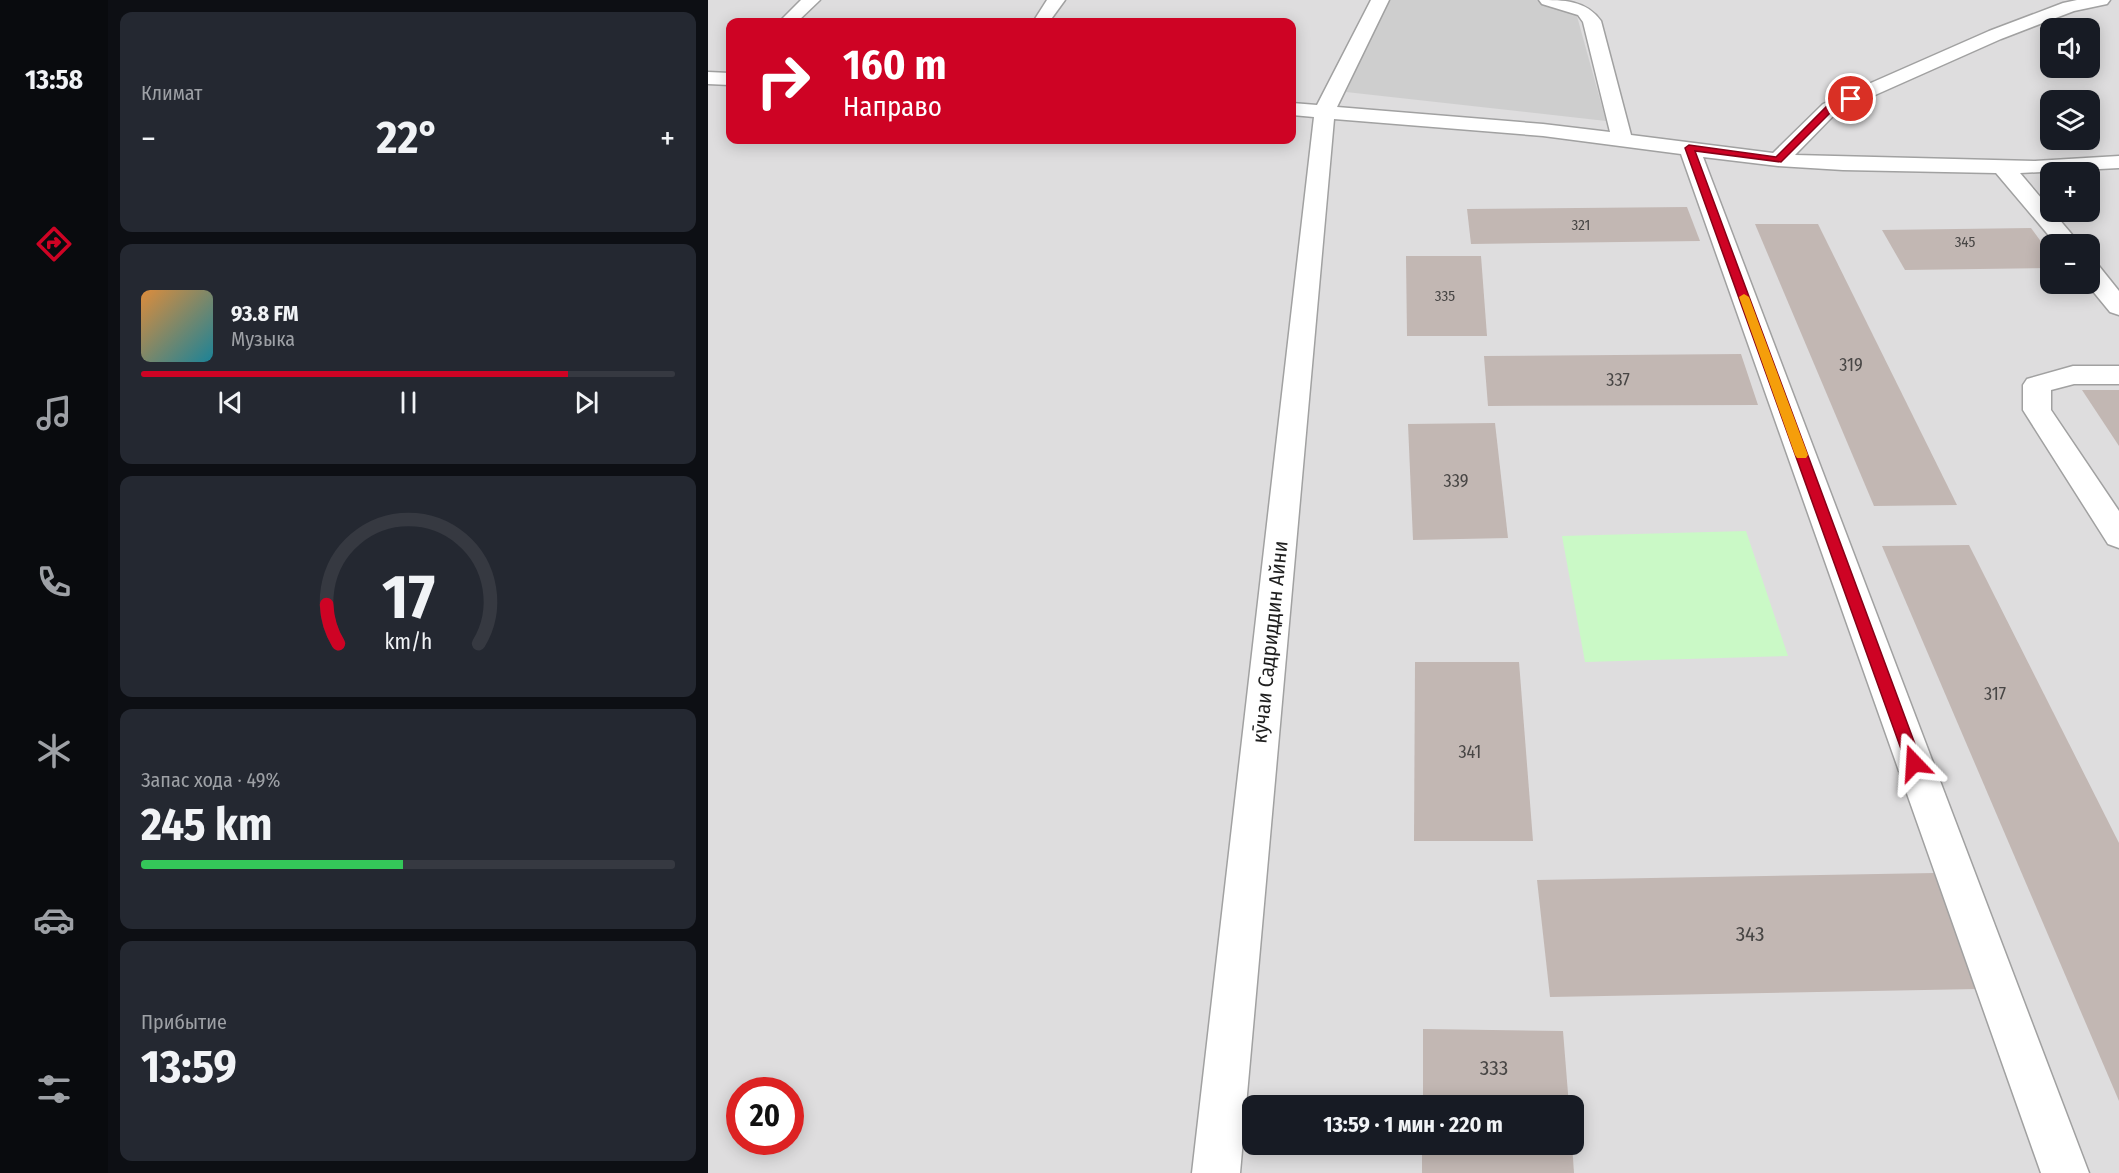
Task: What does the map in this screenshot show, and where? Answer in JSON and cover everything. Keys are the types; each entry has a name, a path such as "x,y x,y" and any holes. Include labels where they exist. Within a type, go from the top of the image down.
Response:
{"street":[{"path":"791,18 811,0"},
{"path":"1044,18 1056,0"},
{"path":"1325,110 1380,0"},
{"path":"1548,0 1584,11 1592,21 1622,139"},
{"path":"1778,160 1830,108 1995,35 2069,7 2101,0"},
{"path":"1296,109 1543,130 1778,160 2003,167 2119,162"},
{"name":"кӯчаи Садриддин Айни","path":"1216,1173 1325,110"},
{"path":"1689,148 2065,1173"},
{"path":"2003,167 2059,234"},
{"path":"2100,283 2119,307"},
{"path":"2119,375 2073,375 2037,385 2037,411 2119,536"}],"shaded area":[{"path":"708,0 2119,0 2119,1173 708,1173"},
{"path":"1388,0 1536,0 1575,9 1606,121 1346,92"}],"green space":[{"path":"1746,531 1788,656 1585,662 1562,536"}],"building":[{"path":"1687,207 1700,241 1471,244 1467,209"},
{"path":"1755,224 1818,224 1957,505 1874,506"},
{"path":"2031,228 2040,240 2040,268 1905,270 1882,230"},
{"path":"1406,256 1481,256 1487,336 1407,336"},
{"path":"1741,354 1758,405 1488,406 1484,356"},
{"path":"2082,390 2119,390 2119,446"},
{"path":"1495,423 1508,538 1413,540 1408,424"},
{"path":"1969,545 2119,843 2119,1101 1882,546"},
{"path":"1415,662 1519,662 1533,841 1414,841"},
{"path":"1935,873 1977,989 1550,997 1537,880"},
{"path":"1423,1029 1563,1031 1568,1095 1423,1095"},
{"path":"1422,1155 1573,1155 1574,1173 1422,1173"}],"slow traffic":[{"path":"1744,297 1801,455"}],"route":[{"path":"1851,99 1830,108 1778,160 1689,148 1914,763"}]}
